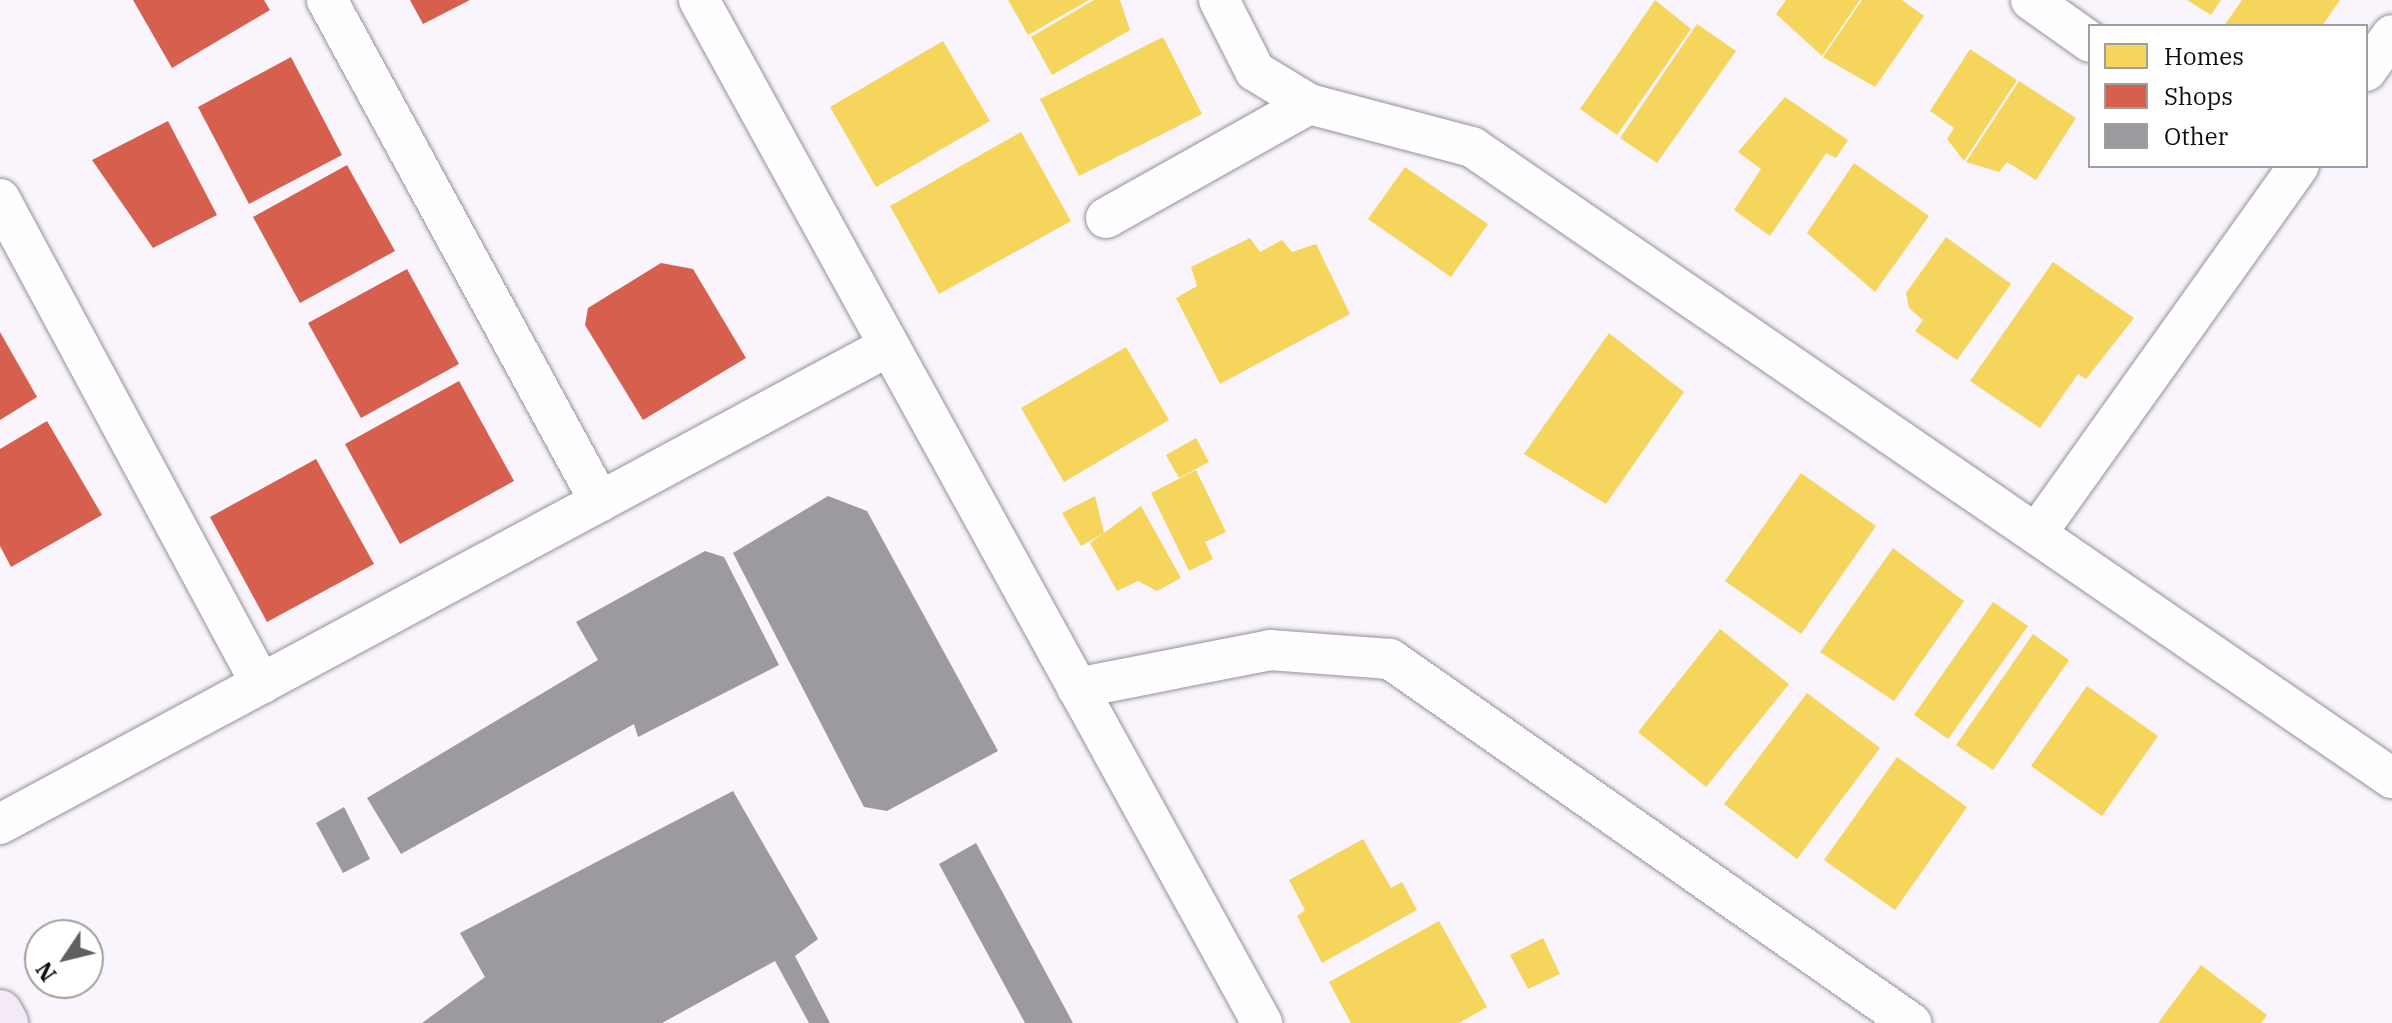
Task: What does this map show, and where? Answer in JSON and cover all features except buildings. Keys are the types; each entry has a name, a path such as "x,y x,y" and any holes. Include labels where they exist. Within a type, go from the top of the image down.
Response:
{"street":[{"path":"327,0 600,502"},
{"path":"699,0 1262,1023"},
{"path":"1219,0 1255,71 1309,104 1472,147 2039,530 2392,778"},
{"path":"2031,0 2088,41"},
{"path":"2368,68 2392,35"},
{"path":"1106,218 1309,104"},
{"path":"2039,530 2284,171"},
{"path":"0,199 261,684"},
{"path":"0,824 889,346"},
{"path":"1077,688 1270,650 1390,659 1911,1023"},
{"path":"0,1012 6,1023"}]}
